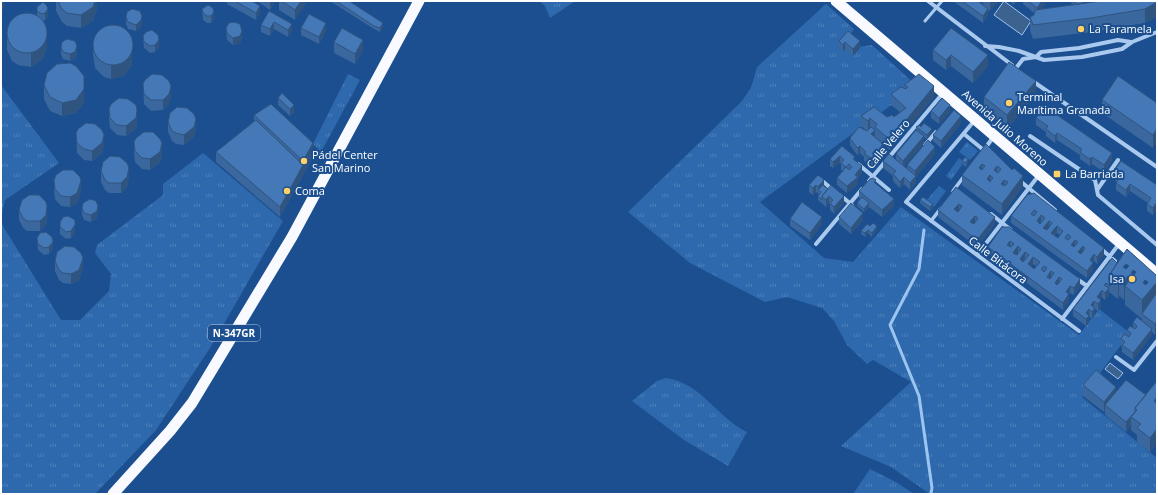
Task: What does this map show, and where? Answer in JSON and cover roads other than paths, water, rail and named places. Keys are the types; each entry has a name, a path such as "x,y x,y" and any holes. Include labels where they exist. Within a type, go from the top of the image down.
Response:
{"highway":[{"name":"N-347GR","path":"112,494 170,432 192,403 292,237 419,1"},
{"name":"Avenida Julio Moreno","path":"836,1 943,92 956,108 976,120 1119,244 1136,261 1155,275"}],"street":[{"path":"928,1 1022,73"},
{"path":"985,46 999,47 1044,60 1082,57 1122,49 1132,42 1157,32"},
{"path":"1016,68 1023,59 1036,57 1040,52 1079,48 1118,40 1132,42"},
{"path":"1028,78 1157,167"},
{"name":"Calle Velero","path":"816,244 943,92"},
{"path":"976,120 964,134 989,155"},
{"path":"924,147 939,129"},
{"name":"Calle Bitácora","path":"964,134 906,202 1079,331"},
{"path":"980,156 994,136"},
{"path":"1030,136 1095,180 1098,195 1157,245"},
{"path":"888,158 893,162"},
{"path":"1097,190 1118,160"},
{"path":"856,162 890,190"},
{"path":"950,196 967,173"},
{"path":"977,255 1039,175"},
{"path":"820,179 855,208"},
{"path":"1017,179 1057,212"},
{"path":"931,221 945,202"},
{"path":"984,209 1014,232"},
{"path":"1062,319 1119,244"},
{"path":"1098,247 1121,266"},
{"path":"1074,277 1086,286"},
{"path":"1116,357 1134,370 1157,340"}],"lane":[{"path":"925,21 942,1"}],"waterway":[{"path":"924,230 919,269 890,325 919,396 932,488 931,493"}],"place":[{"name":"La Taramela","path":"1081,29"},
{"name":"Terminal Marítima Granada","path":"1009,103"},
{"name":"Pádel Center San Marino","path":"304,161"},
{"name":"La Barriada","path":"1057,174"},
{"name":"Coma","path":"287,191"},
{"name":"Isa","path":"1132,279"}]}
